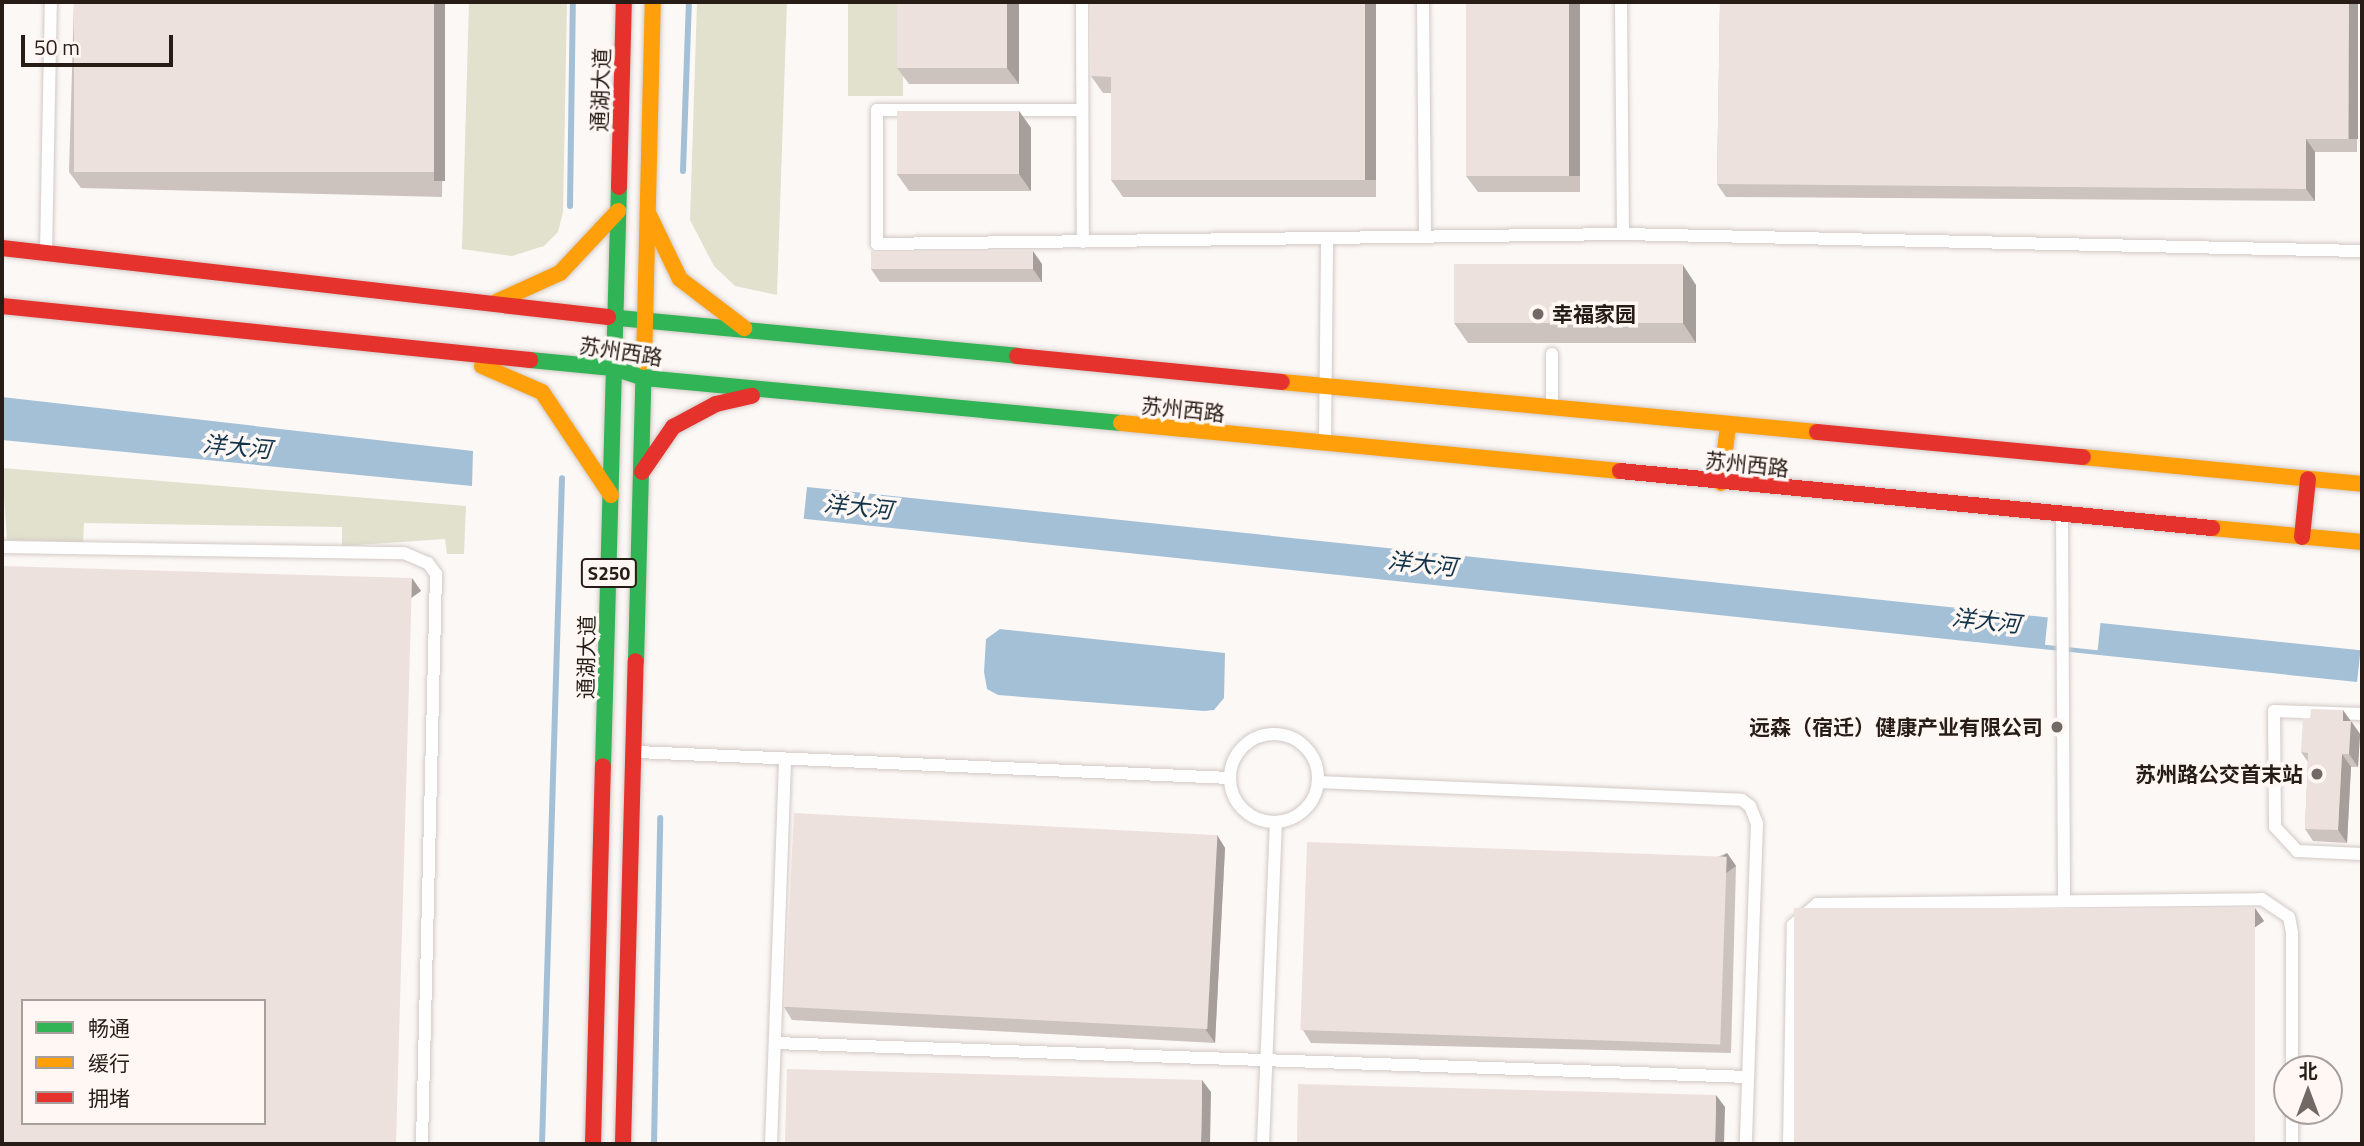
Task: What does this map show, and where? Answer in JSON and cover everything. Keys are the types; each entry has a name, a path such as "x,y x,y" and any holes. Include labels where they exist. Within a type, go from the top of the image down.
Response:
{"main road":[{"name":"通湖大道","path":"593,1144 624,2"},
{"name":"S250","path":"623,1144 653,2"},
{"path":"492,303 560,273 618,211"},
{"path":"647,211 680,279 749,331"},
{"name":"苏州西路","path":"2,248 356,294 492,303 644,321 1728,426 2362,484"},
{"name":"苏州西路","path":"2,306 352,335 422,348 613,368 644,378 2062,516 2362,542"},
{"path":"422,348 511,375 542,392 576,434 611,495"},
{"path":"642,472 656,443 691,415 776,390"},
{"path":"1721,483 1728,426"},
{"path":"2302,537 2308,479"}],"lane":[{"path":"46,253 51,2"},
{"path":"1082,2 1083,242"},
{"path":"1423,2 1425,237"},
{"path":"1621,2 1623,234"},
{"path":"1082,110 877,110 877,244 1623,234 2362,251"},
{"path":"1325,444 1327,239"},
{"path":"1552,354 1552,408"},
{"path":"2062,516 2064,897"},
{"path":"2,547 404,553 428,563 436,574 422,1144"},
{"path":"2362,714 2274,711 2275,827 2297,851 2362,854"},
{"path":"1280,734 1306,747 1318,782 1302,812 1276,822 1244,809 1230,778 1240,750 1265,735 1280,734"},
{"path":"605,751 1230,778"},
{"path":"771,1144 785,759"},
{"path":"1318,782 1742,800 1757,823 1746,1144"},
{"path":"1263,1144 1276,822"},
{"path":"1788,1144 1793,925 1800,912 1816,904 2064,897 2262,899 2289,916 2292,933 2292,1055"},
{"path":"775,1043 1748,1077"},
{"path":"2292,1125 2292,1144"}],"green space":[{"path":"469,2 567,2 563,212 558,232 544,246 512,256 462,249"},
{"path":"697,2 787,2 777,295 735,286 714,266 690,220"},
{"path":"848,2 903,2 903,96 848,96"},
{"path":"2,468 466,506 464,554 447,554 445,539 342,546 342,527 84,523 83,542 7,540"}],"water":[{"name":"洋大河","path":"2,397 473,451 472,486 2,440"},
{"name":"洋大河","path":"807,487 2360,650 2357,682 804,519"},
{"path":"1000,629 1225,653 1224,698 1214,710 1204,711 998,695 987,689 984,672 986,639"}],"pier":[{"path":"2049,606 2102,612 2098,650 2045,645"}],"building":[{"path":"74,2 434,2 434,172 74,172"},
{"path":"897,2 1007,2 1007,68 897,68"},
{"path":"1090,2 1365,2 1365,180 1111,180 1111,77 1091,76"},
{"path":"1466,2 1569,2 1569,176 1466,176"},
{"path":"1720,2 2349,2 2348,139 2306,139 2306,189 1717,184"},
{"path":"897,111 1019,111 1019,174 897,174"},
{"path":"871,251 1033,251 1033,269 871,269"},
{"path":"1454,264 1683,264 1683,323 1454,323"},
{"path":"2,566 412,578 396,1144 2,1144"},
{"path":"2311,709 2343,710 2343,721 2351,721 2349,754 2342,754 2338,830 2305,829 2308,753 2301,752 2303,718 2310,718"},
{"path":"794,813 1217,835 1207,1029 784,1007"},
{"path":"1307,842 1727,857 1720,1045 1300,1030"},
{"path":"1794,908 2255,908 2255,1144 1794,1144"},
{"path":"787,1069 1202,1080 1201,1144 785,1144"},
{"path":"1298,1084 1716,1095 1715,1144 1297,1144"}],"waterway":[{"path":"570,206 573,2"},
{"path":"683,171 689,2"},
{"path":"542,1144 562,478"},
{"path":"654,1144 660,818"}],"traffic: fast":[{"path":"603,766 619,187"},
{"path":"608,317 1017,356"},
{"path":"530,360 613,368 644,378 1121,423"},
{"path":"636,661 644,362"}],"traffic: slow":[{"path":"644,362 653,2"},
{"path":"496,302 560,273 618,211"},
{"path":"649,215 680,279 744,328"},
{"path":"482,366 542,392 611,495"},
{"path":"1282,382 1817,432"},
{"path":"1121,423 1620,471"},
{"path":"1721,483 1728,426"},
{"path":"2083,457 2362,484"},
{"path":"2212,528 2362,542"}],"traffic: jam":[{"path":"619,187 624,2"},
{"path":"2,248 608,317"},
{"path":"2,306 530,360"},
{"path":"1017,356 1282,382"},
{"path":"642,472 673,427 716,404 752,396"},
{"path":"1817,432 2083,457"},
{"path":"1620,471 2212,528"},
{"path":"2302,537 2308,479"},
{"path":"623,1144 636,661"},
{"path":"593,1144 603,766"}],"place":[{"name":"幸福家园","path":"1538,314"},
{"name":"远森（宿迁）健康产业有限公司","path":"2057,727"},
{"name":"苏州路公交首末站","path":"2317,774"}]}
